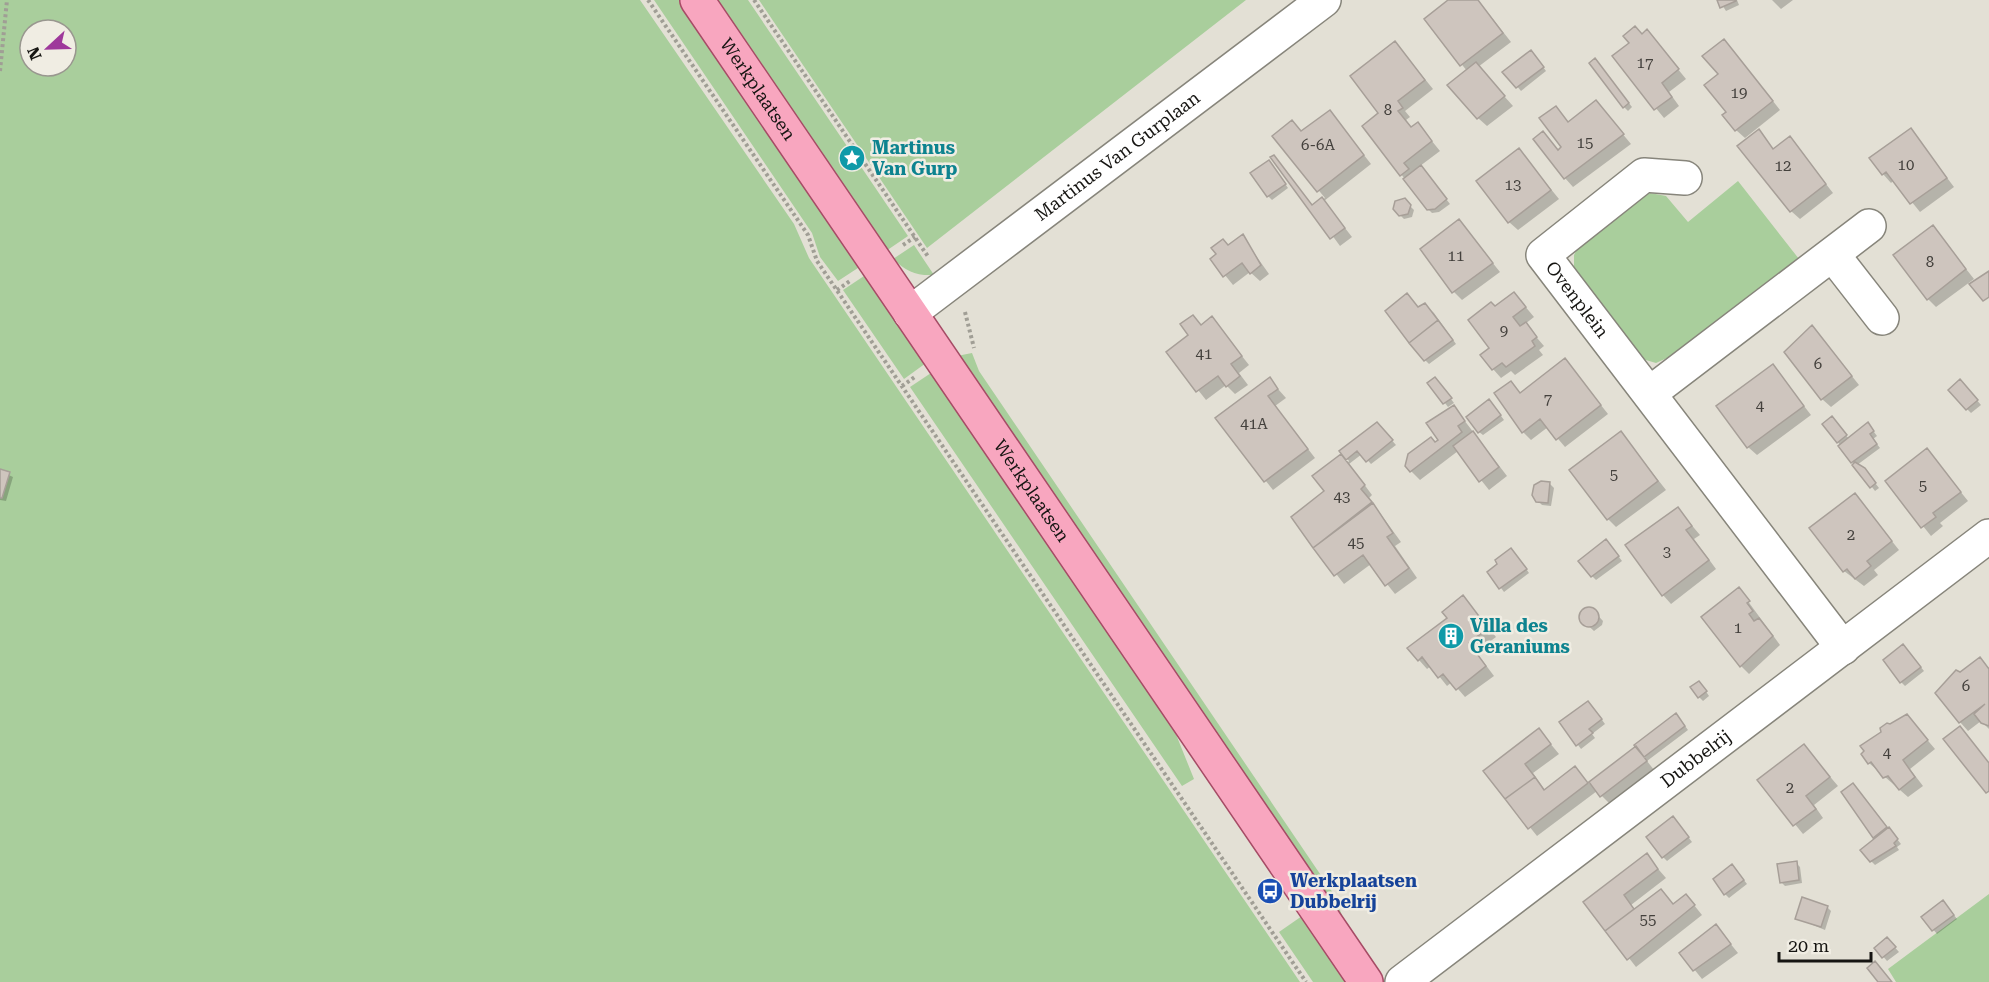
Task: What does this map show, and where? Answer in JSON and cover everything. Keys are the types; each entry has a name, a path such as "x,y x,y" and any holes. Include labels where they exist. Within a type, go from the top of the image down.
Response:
{"main road":[{"name":"Werkplaatsen","path":"698,0 1366,982"}],"street":[{"name":"Martinus Van Gurplaan","path":"910,313 1324,0"},
{"name":"Ovenplein","path":"1685,178 1644,175 1543,255 1843,648"},
{"path":"1650,393 1869,226"},
{"path":"1833,255 1882,318"},
{"name":"Dubbelrij","path":"1402,982 1989,536"}],"path":[{"path":"0,71 7,0"},
{"path":"648,0 808,235 817,261 1306,982"}],"green space":[{"path":"0,0 640,0 794,224 809,258 1300,982 0,982"},
{"path":"654,0 680,0 861,266 838,281 820,257 812,233"},
{"path":"716,0 748,0 908,236 886,251"},
{"path":"759,0 1246,0 927,248"},
{"path":"1738,181 1799,259 1678,353 1656,363 1639,358 1574,276 1574,255 1581,241 1629,204 1650,193 1666,196 1688,222"},
{"path":"914,245 934,275 912,272 893,259"},
{"path":"867,274 926,363 904,379 843,290"},
{"path":"972,353 979,371 1335,896 1349,935 957,356"},
{"path":"934,371 1171,722 1194,779 1182,786 910,387"},
{"path":"1989,894 1989,982 1896,982 1888,969"},
{"path":"1302,916 1345,982 1313,982 1279,932"}],"building":[{"path":"1448,0 1478,0 1503,33 1460,66 1424,19"},
{"path":"1717,0 1736,0 1736,1 1720,8"},
{"path":"1635,26 1642,34 1647,29 1679,69 1662,83 1672,97 1654,110 1612,56 1629,43 1623,36"},
{"path":"1724,39 1773,101 1735,131 1722,115 1726,112 1704,85 1718,74 1702,56"},
{"path":"1395,41 1425,80 1398,101 1403,108 1398,111 1411,127 1418,122 1432,141 1404,163 1409,169 1400,176 1362,126 1378,113 1350,76"},
{"path":"1531,50 1544,67 1516,88 1502,72"},
{"path":"1595,58 1629,103 1623,108 1589,63"},
{"path":"1476,62 1505,96 1477,119 1447,85"},
{"path":"1596,100 1624,134 1564,179 1533,139 1543,131 1558,150 1561,147 1539,118 1556,106 1568,122"},
{"path":"1330,110 1364,155 1317,192 1272,136 1292,120 1301,131"},
{"path":"1911,128 1947,178 1910,204 1886,172 1882,175 1869,158"},
{"path":"1759,129 1773,149 1790,136 1826,184 1790,212 1737,146"},
{"path":"1519,148 1551,190 1508,223 1476,181"},
{"path":"1274,155 1312,205 1322,197 1345,228 1330,239 1270,157"},
{"path":"1269,160 1286,184 1267,197 1250,173"},
{"path":"1421,165 1447,199 1435,209 1427,210 1403,179"},
{"path":"1405,198 1411,205 1408,214 1399,216 1393,209 1395,201"},
{"path":"1459,219 1493,263 1452,293 1420,249"},
{"path":"1933,225 1966,269 1927,300 1893,255"},
{"path":"1243,234 1261,265 1250,274 1242,263 1223,277 1210,259 1216,254 1211,248 1223,239 1228,245"},
{"path":"1989,271 1989,297 1983,301 1969,284"},
{"path":"1514,292 1526,307 1513,317 1520,326 1526,322 1537,337 1532,341 1535,346 1506,367 1502,363 1492,370 1480,355 1489,348 1468,320 1491,302 1495,306"},
{"path":"1407,293 1418,307 1425,303 1438,320 1409,343 1385,311"},
{"path":"1193,315 1201,325 1212,316 1242,356 1231,364 1240,376 1226,387 1218,376 1196,392 1166,352 1188,335 1180,324"},
{"path":"1438,320 1453,340 1424,361 1409,343"},
{"path":"1812,325 1852,376 1821,400 1784,352"},
{"path":"1565,358 1601,405 1556,440 1540,419 1522,433 1494,393 1511,381 1520,393"},
{"path":"1773,364 1804,406 1747,448 1716,406"},
{"path":"1270,377 1278,389 1268,396 1308,449 1264,482 1215,418"},
{"path":"1435,377 1452,398 1443,404 1427,383"},
{"path":"1960,379 1978,400 1966,410 1948,390"},
{"path":"1489,399 1501,415 1478,433 1466,417"},
{"path":"1454,405 1465,421 1458,426 1462,432 1410,472 1405,466 1408,454 1431,437 1435,442 1438,440 1426,423"},
{"path":"1832,416 1847,435 1837,443 1822,424"},
{"path":"1377,422 1393,440 1366,462 1357,451 1346,460 1339,451"},
{"path":"1868,422 1874,431 1870,434 1877,444 1851,463 1838,446"},
{"path":"1473,431 1499,467 1479,482 1453,446"},
{"path":"1621,431 1658,481 1607,520 1569,470"},
{"path":"1927,448 1961,492 1933,513 1936,517 1921,528 1885,481"},
{"path":"1341,454 1365,485 1361,489 1372,502 1313,548 1291,517 1324,491 1312,476"},
{"path":"1855,462 1865,468 1876,483 1870,488 1852,465"},
{"path":"0,469 10,472 2,498 0,498"},
{"path":"1541,481 1550,482 1548,503 1536,502 1532,495 1534,485"},
{"path":"1855,493 1892,541 1867,561 1871,566 1855,579 1847,569 1843,572 1809,528"},
{"path":"1373,503 1393,533 1387,537 1409,568 1385,586 1363,555 1334,576 1313,548"},
{"path":"1678,507 1692,526 1686,530 1709,560 1662,596 1625,545"},
{"path":"1606,539 1619,556 1591,577 1578,561"},
{"path":"1511,548 1527,569 1499,589 1487,572 1497,564 1495,560"},
{"path":"1739,587 1750,601 1747,603 1753,611 1749,614 1754,621 1759,618 1773,636 1740,667 1701,617"},
{"name":"Villa des Geraniums","path":"1463,595 1488,628 1469,643 1486,666 1456,690 1443,674 1438,678 1422,657 1418,661 1407,648 1447,618 1442,612"},
{"path":"1589,607 1596,610 1599,617 1596,624 1589,627 1582,624 1579,617 1582,610"},
{"path":"1903,644 1921,667 1900,683 1883,660"},
{"path":"1980,657 1989,669 1989,726 1981,723 1974,714 1985,704 1959,723 1935,693 1956,670 1960,672"},
{"path":"1699,681 1707,691 1698,698 1690,687"},
{"path":"1588,701 1602,719 1589,729 1593,733 1576,746 1559,722"},
{"path":"1676,713 1685,726 1644,757 1634,745"},
{"path":"1907,714 1928,740 1903,760 1915,777 1899,790 1888,776 1883,778 1871,762 1868,764 1861,754 1864,751 1860,746 1881,732 1880,728 1887,723 1890,724"},
{"path":"1960,726 1989,763 1989,791 1986,793 1943,739"},
{"path":"1539,728 1551,744 1525,764 1535,777 1505,799 1483,771"},
{"path":"1804,744 1830,777 1806,796 1816,809 1793,826 1757,780"},
{"path":"1636,746 1647,761 1600,797 1589,782"},
{"path":"1575,766 1588,783 1528,829 1505,799 1535,777 1544,790"},
{"path":"1853,783 1887,827 1873,838 1841,792"},
{"path":"1673,816 1689,837 1662,858 1646,837"},
{"path":"1889,827 1898,839 1894,843 1896,846 1870,862 1860,850"},
{"path":"1647,853 1658,869 1624,895 1634,909 1605,931 1583,902"},
{"path":"1797,861 1799,880 1780,883 1777,864"},
{"path":"1732,864 1744,880 1724,895 1713,879"},
{"path":"1661,889 1673,904 1686,894 1695,905 1627,960 1605,931"},
{"path":"1802,897 1828,906 1821,927 1795,919"},
{"path":"1943,900 1954,915 1932,931 1921,917"},
{"path":"1716,924 1731,944 1693,971 1679,953"},
{"path":"1887,937 1896,947 1882,958 1874,948"},
{"path":"1875,961 1892,982 1878,982 1867,968"}],"place":[{"name":"Martinus Van Gurp","path":"852,158"},
{"name":"Villa des Geraniums","path":"1451,636"},
{"name":"Werkplaatsen Dubbelrij","path":"1270,891"}]}
